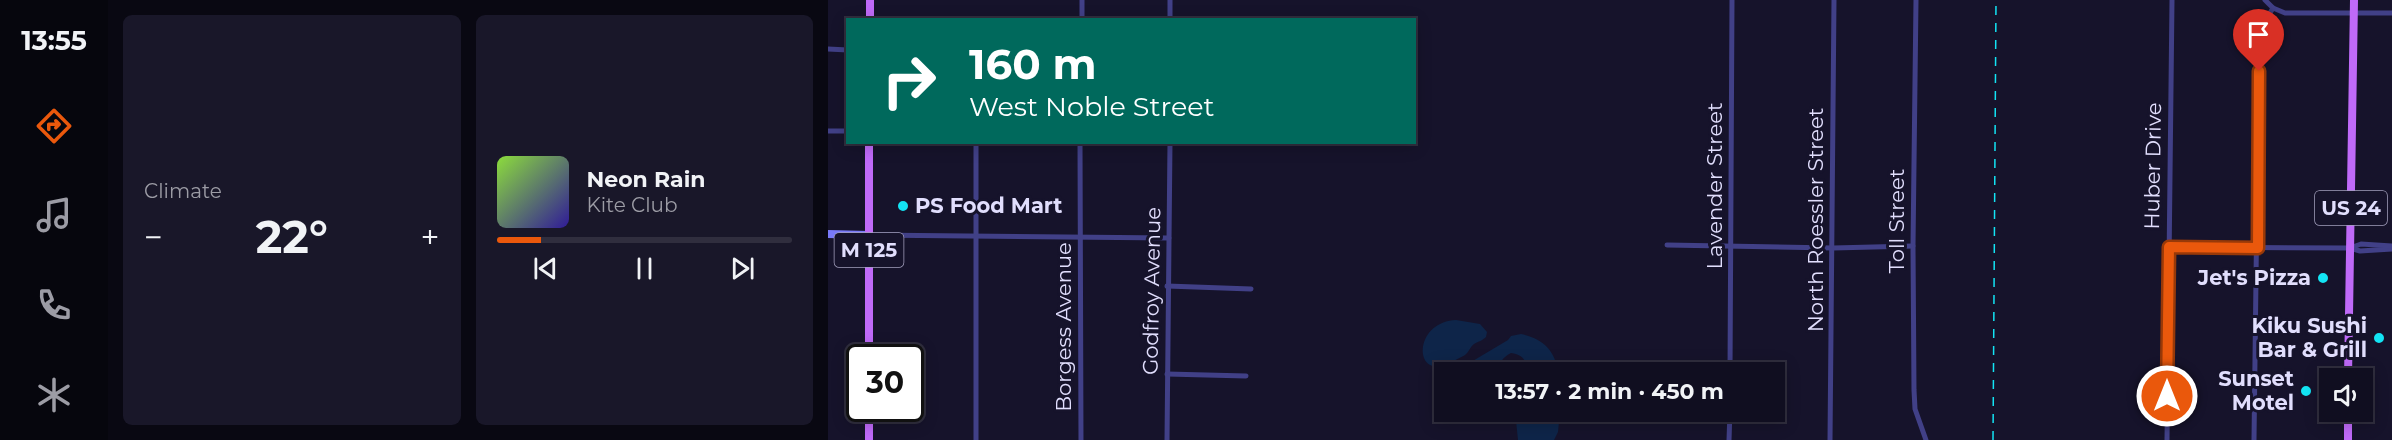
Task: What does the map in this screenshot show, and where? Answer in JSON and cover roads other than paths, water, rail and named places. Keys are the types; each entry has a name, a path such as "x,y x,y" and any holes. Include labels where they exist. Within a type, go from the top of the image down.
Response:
{"main road":[{"path":"870,0 870,18"},
{"name":"US 24","path":"2348,368 2354,0"},
{"name":"M 125","path":"869,144 869,344"},
{"path":"869,422 869,440"},
{"path":"2348,422 2348,440"}],"street":[{"path":"1082,0 1082,18"},
{"path":"1170,0 1170,18"},
{"name":"Lavender Street","path":"1730,362 1732,0"},
{"name":"North Roessler Street","path":"1830,440 1834,0"},
{"name":"Toll Street","path":"1916,0 1913,246 1915,409 1926,440"},
{"name":"Huber Drive","path":"2167,440 2172,0"},
{"path":"2265,0 2274,8 2285,13 2392,13"},
{"path":"2254,440 2259,36 2264,22 2274,8"},
{"path":"828,49 846,50"},
{"path":"828,131 846,131"},
{"path":"976,144 976,440"},
{"name":"Borgess Avenue","path":"1080,144 1081,440"},
{"name":"Godfroy Avenue","path":"1167,440 1170,144"},
{"path":"828,234 1081,239 1122,236 1169,238"},
{"path":"1667,245 1833,248 1913,246"},
{"path":"2169,247 2350,248 2360,251 2392,248"},
{"path":"1167,286 1251,288"},
{"path":"1167,374 1246,376"},
{"path":"1729,440 1730,422"}],"water":[{"path":"1456,320 1480,324 1487,332 1486,337 1474,344 1465,355 1451,362 1434,362 1434,366 1427,363 1423,347 1432,329 1442,323"},
{"path":"1521,334 1542,342 1551,352 1555,362 1524,362 1518,355 1511,353 1502,362 1471,362 1511,336"},
{"path":"1516,422 1559,422 1554,440 1518,440"}],"railway":[{"path":"1993,440 1996,0"}],"place":[{"name":"PS Food Mart","path":"903,206"},
{"name":"Jet's Pizza","path":"2323,278"},
{"name":"Kiku Sushi Bar & Grill","path":"2379,338"},
{"name":"Sunset Motel","path":"2306,391"}]}
